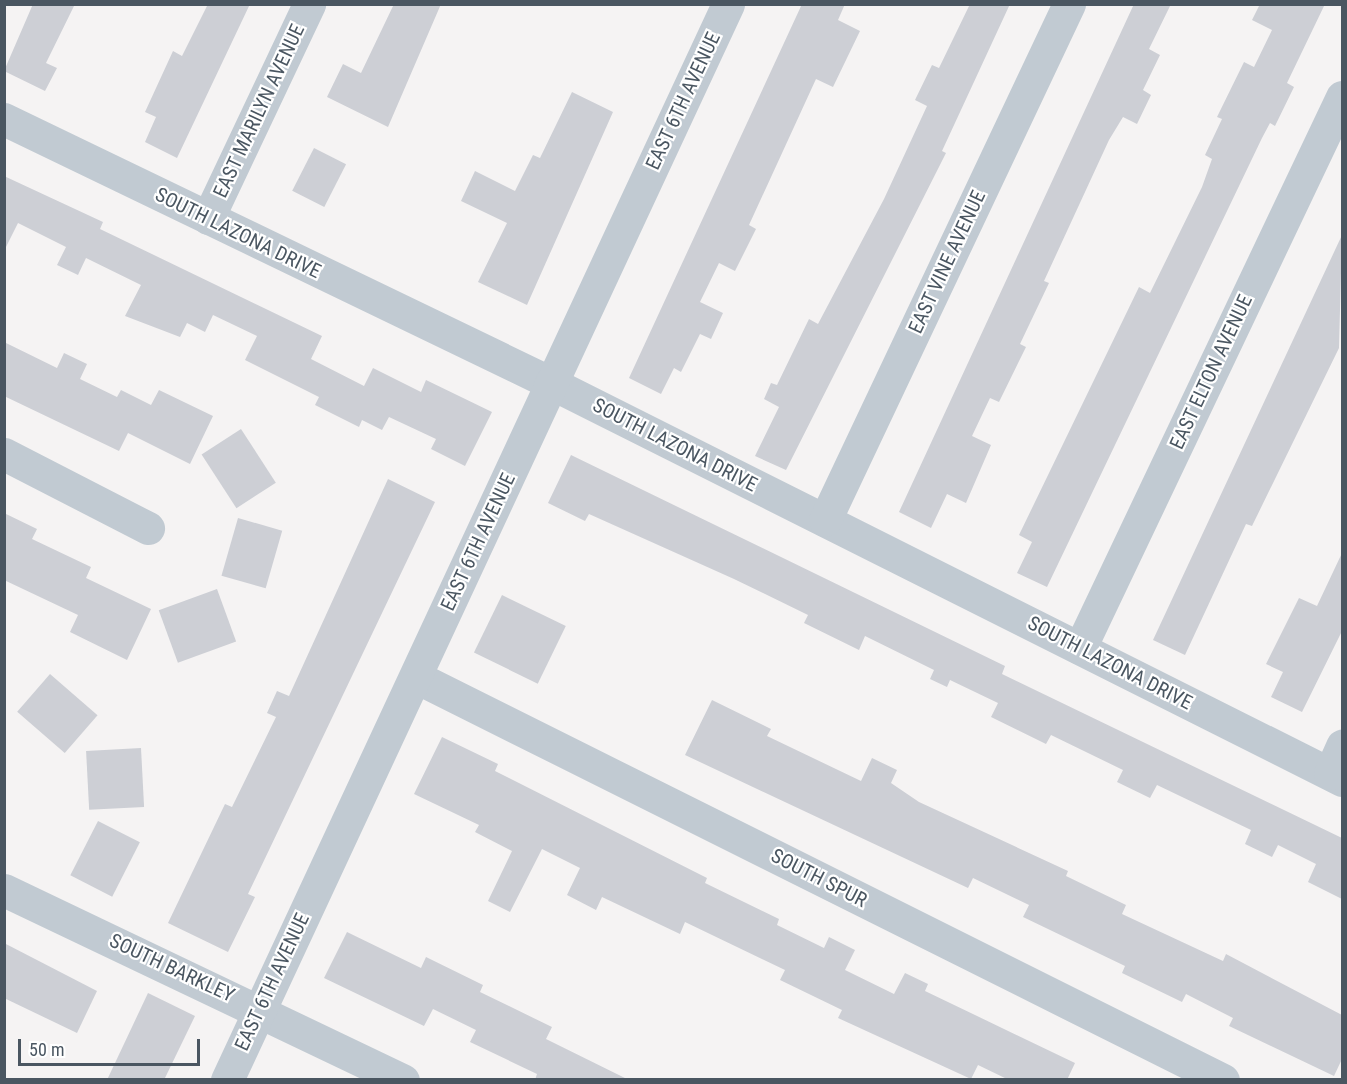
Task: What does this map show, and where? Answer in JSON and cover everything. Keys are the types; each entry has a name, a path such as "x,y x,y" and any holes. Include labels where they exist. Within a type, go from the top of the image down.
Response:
{"street":[{"name":"EAST MARILYN AVENUE","path":"208,218 309,4"},
{"name":"EAST 6TH AVENUE","path":"227,1080 728,4"},
{"name":"EAST VINE AVENUE","path":"825,520 1069,4"},
{"name":"EAST ELTON AVENUE","path":"1080,648 1342,97"},
{"name":"SOUTH LAZONA DRIVE","path":"4,118 551,384 1080,648 1338,766"},
{"path":"4,454 148,528"},
{"name":"SOUTH SPUR","path":"416,677 1223,1080"},
{"name":"SOUTH BARKLEY","path":"4,890 260,1009 403,1080"}],"building":[{"path":"33,4 75,4 46,63 57,68 45,91 4,71"},
{"path":"208,4 250,4 177,158 145,142 156,117 145,112 173,51 182,56"},
{"path":"394,4 441,4 388,127 327,97 343,64 361,73"},
{"path":"802,4 845,4 838,20 860,31 833,87 816,79 749,225 756,229 735,271 719,263 700,302 723,313 711,339 700,334 681,372 674,368 661,394 629,378"},
{"path":"970,4 1010,4 942,151 946,153 786,470 755,456 779,407 764,399 771,383 777,385 809,319 818,324 884,199 927,106 915,100 932,65 939,68"},
{"path":"1134,4 1171,4 1149,49 1160,55 1143,90 1151,95 1137,124 1123,117 1109,140 1044,281 1049,283 1020,344 1026,347 999,402 990,398 972,436 991,445 966,503 947,494 931,528 899,512"},
{"path":"1260,4 1325,4 1287,83 1294,87 1275,126 1270,123 1262,138 1047,587 1017,573 1032,542 1019,535 1139,287 1150,293 1202,187 1212,159 1205,155 1222,119 1217,117 1244,62 1254,67 1272,30 1252,20"},
{"path":"572,92 613,112 527,305 478,282 507,223 461,201 475,171 515,191 533,155 540,158"},
{"path":"314,148 346,164 324,207 292,191"},
{"path":"4,176 103,222 100,229 322,336 311,359 364,386 373,368 421,392 426,380 492,412 465,466 431,449 436,439 389,417 382,430 362,420 359,427 315,405 319,397 245,360 257,336 213,315 205,332 187,323 180,337 125,316 141,285 86,258 78,275 57,265 66,247 18,223 4,251"},
{"path":"1342,235 1339,348 1252,526 1246,524 1185,655 1153,640"},
{"path":"4,342 57,368 64,353 87,364 80,379 117,397 121,390 151,405 159,390 213,416 190,464 128,433 119,451 4,396"},
{"path":"241,429 276,483 236,508 202,455"},
{"path":"571,455 1005,666 1002,674 1342,838 1342,899 1308,882 1316,864 1278,845 1272,857 1245,844 1251,830 1157,785 1150,798 1117,782 1123,770 1051,735 1046,744 991,717 998,703 950,680 947,687 930,679 934,670 865,636 859,650 804,623 808,615 734,579 589,514 585,521 548,503"},
{"path":"388,479 435,502 248,894 255,897 228,952 168,923 225,804 232,807 276,717 267,713 277,691 289,696"},
{"path":"4,513 37,529 32,539 91,567 86,578 151,609 127,660 70,632 78,615 4,580"},
{"path":"238,518 282,531 266,588 221,576"},
{"path":"1342,553 1342,631 1302,712 1271,697 1283,672 1266,664 1299,598 1317,606"},
{"path":"217,589 236,642 178,663 159,610"},
{"path":"502,595 566,626 538,684 474,653"},
{"path":"50,674 98,715 65,753 17,712"},
{"path":"712,700 771,729 767,736 861,781 872,758 897,770 891,783 919,802 1068,871 1066,876 1126,905 1122,914 1223,961 1226,954 1342,1015 1342,1059 1334,1076 1229,1026 1233,1018 1186,994 1182,1002 1122,973 1125,966 1023,917 1029,905 973,878 968,888 685,755"},
{"path":"442,737 498,764 495,771 707,878 705,883 779,919 777,925 824,948 829,937 855,950 845,970 894,994 905,973 928,984 925,991 1075,1063 1067,1080 1009,1080 978,1065 971,1079 838,1018 842,1010 780,980 785,970 685,922 680,934 602,897 596,910 567,895 580,868 542,849 510,912 488,901 512,851 475,832 479,825 414,794"},
{"path":"141,748 144,807 89,810 86,751"},
{"path":"98,821 140,842 112,897 70,875"},
{"path":"347,932 421,968 426,957 483,985 480,992 552,1027 546,1039 629,1080 535,1080 537,1074 470,1042 476,1030 433,1009 424,1026 324,978"},
{"path":"4,943 97,991 77,1033 4,998"},
{"path":"148,993 195,1016 164,1080 107,1080"}]}
